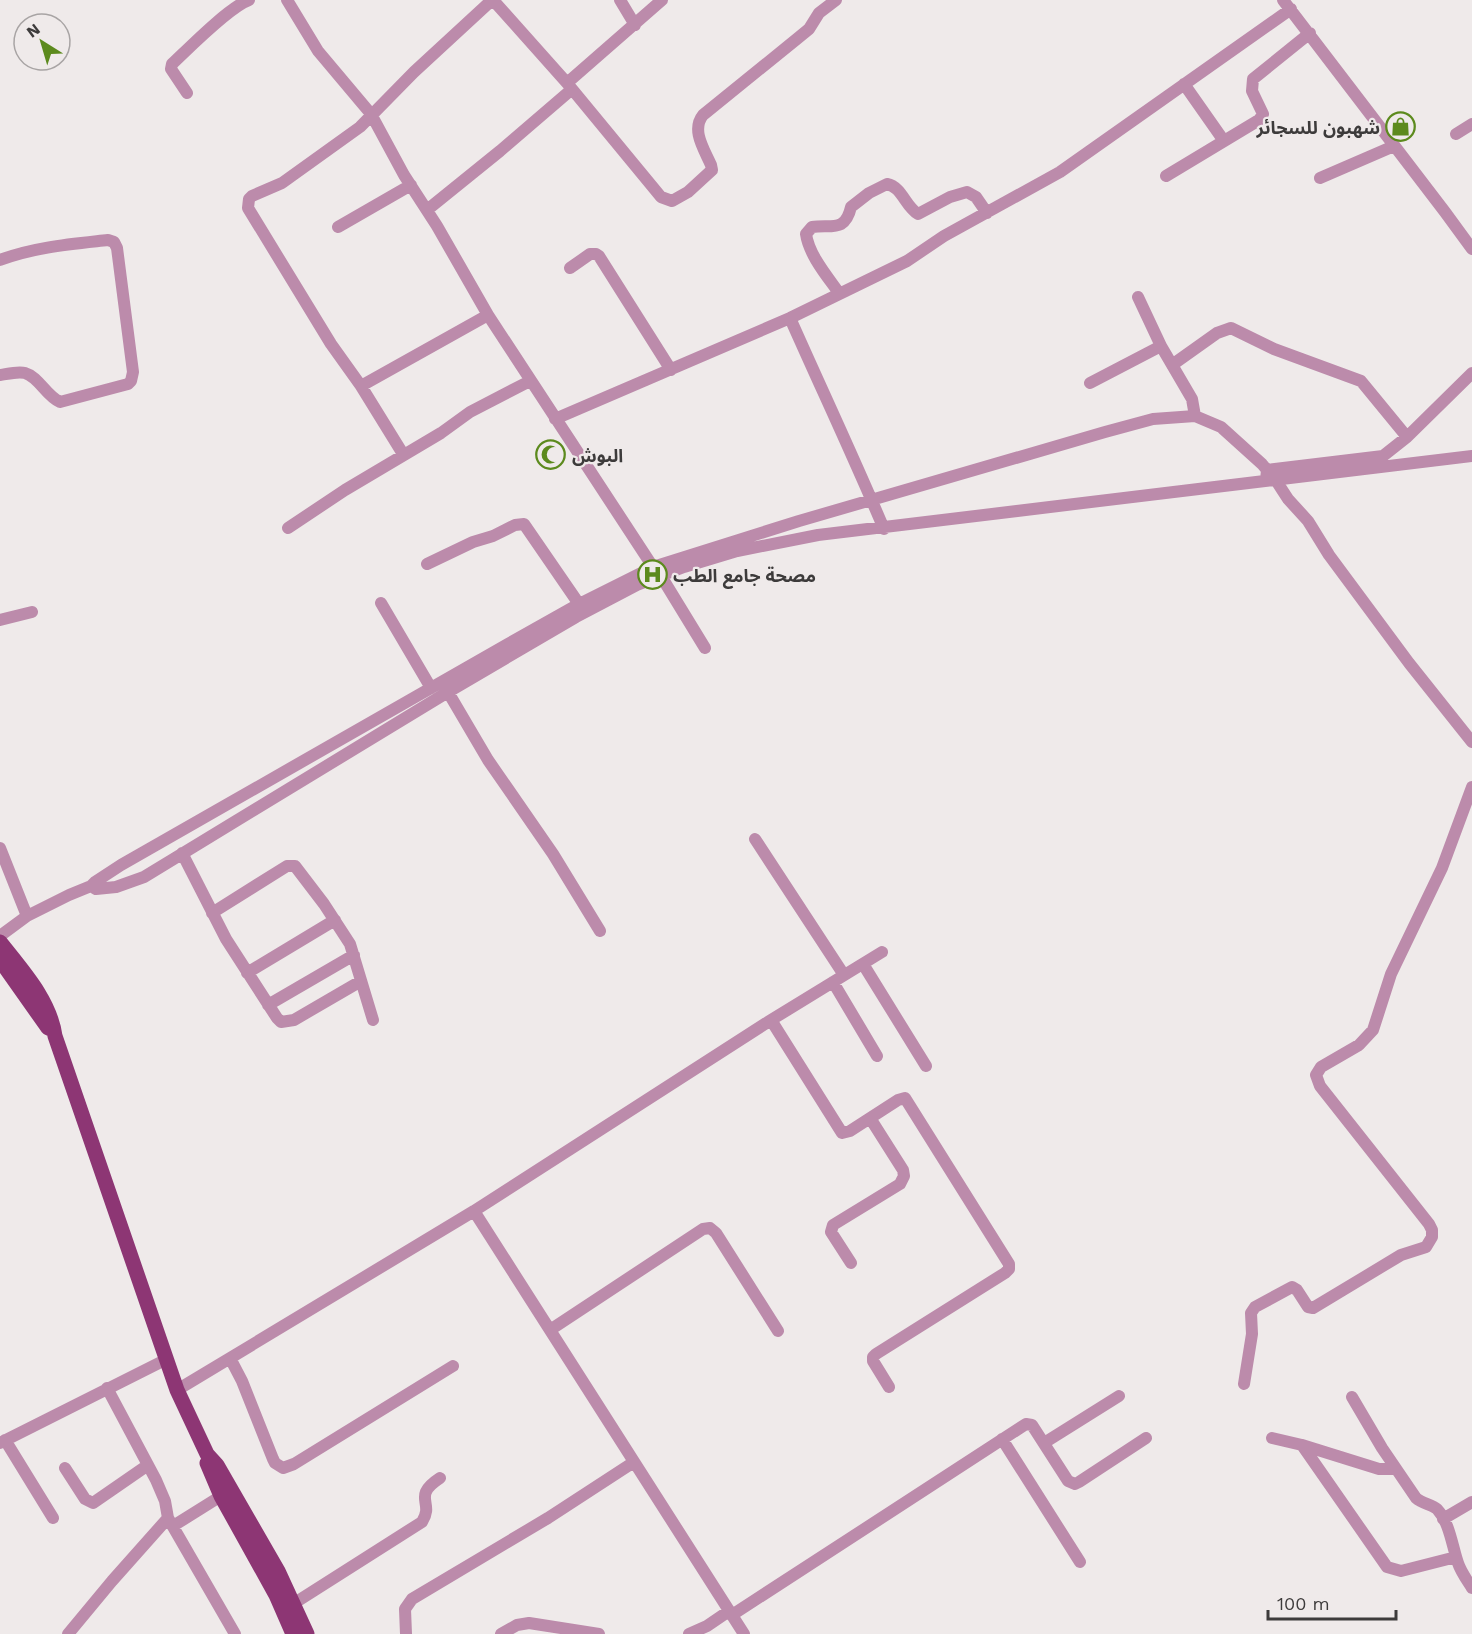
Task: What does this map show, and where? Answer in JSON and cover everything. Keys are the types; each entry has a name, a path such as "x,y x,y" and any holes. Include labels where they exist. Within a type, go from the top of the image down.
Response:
{"main road":[{"path":"0,942 45,1004 53,1022 55,1036 167,1359 181,1388"},
{"path":"0,960 55,1036 63,1042 181,1388 207,1454 209,1470 276,1595 293,1634"},
{"path":"207,1454 217,1465 278,1571 307,1634"}],"street":[{"path":"187,93 171,69 172,64 200,37 240,4 249,0"},
{"path":"287,0 318,51 371,114 488,315 657,571 705,648"},
{"path":"403,454 362,386 331,344 248,208 252,196 282,183 352,133 493,0 661,197 672,201 679,199 712,170 697,132 698,122 709,110 798,38 819,14 836,0"},
{"path":"620,0 635,25"},
{"path":"427,210 500,151 662,0"},
{"path":"555,419 789,318 907,261 944,236 1060,172 1184,84 1288,3 1472,249"},
{"path":"1166,176 1262,117 1263,111 1251,85 1256,76 1310,33"},
{"path":"1184,84 1224,141"},
{"path":"1456,134 1472,124"},
{"path":"1320,178 1394,146"},
{"path":"840,293 818,263 806,234 812,227 833,227 844,223 850,215 851,207 879,187 887,183 895,186 912,210 918,214 922,214 950,197 967,192 976,197 987,213"},
{"path":"338,227 411,184"},
{"path":"0,260 15,254 63,245 108,240 114,242 117,248 133,372 128,384 60,402 53,398 33,377 24,373 0,375"},
{"path":"570,268 590,254 599,256 670,370"},
{"path":"1138,297 1161,346 1192,399 1195,416"},
{"path":"362,386 488,315"},
{"path":"789,318 822,392 850,447 884,529"},
{"path":"1172,365 1217,333 1231,328 1274,349 1361,381 1407,437"},
{"path":"1090,383 1161,346"},
{"path":"1372,467 1407,437 1472,374"},
{"path":"288,528 403,454 441,433 470,412 530,381"},
{"path":"0,936 27,916 91,886 121,865 579,604 657,571 781,526 1152,419 1195,416 1221,427 1228,433 1308,521 1329,555 1409,663 1472,742"},
{"path":"1269,477 1383,456"},
{"path":"91,886 96,889 132,882 448,692 576,617 637,585 657,571 787,540 1269,477 1472,456"},
{"path":"426,564 473,542 494,536 515,525 524,524 579,604"},
{"path":"781,526 787,540"},
{"path":"381,603 431,688"},
{"path":"0,620 32,612"},
{"path":"448,692 488,760 553,854 600,931"},
{"path":"305,760 314,773"},
{"path":"1244,1384 1252,1334 1251,1312 1255,1307 1292,1287 1297,1290 1308,1307 1313,1308 1401,1255 1426,1247 1432,1238 1429,1224 1320,1086 1316,1075 1321,1067 1359,1045 1373,1030 1391,974 1442,868 1472,787"},
{"path":"755,839 844,975"},
{"path":"0,848 27,916"},
{"path":"182,853 212,913 247,973 281,1022 289,1022 361,981"},
{"path":"212,913 291,865 298,868 349,941 373,1020"},
{"path":"247,973 335,920"},
{"path":"181,1388 474,1210 771,1020 882,952"},
{"path":"268,1005 354,955"},
{"path":"863,964 926,1066"},
{"path":"832,982 878,1056"},
{"path":"771,1020 839,1130 845,1133 897,1100 905,1098 1009,1264 1009,1269 1005,1273 873,1357 873,1361 889,1387"},
{"path":"850,1263 831,1232 833,1225 900,1184 904,1176 903,1170 870,1118"},
{"path":"474,1210 744,1634"},
{"path":"550,1330 703,1229 710,1228 716,1233 778,1331"},
{"path":"230,1358 242,1381 273,1460 283,1467 294,1464 453,1366"},
{"path":"53,1518 2,1442 167,1359"},
{"path":"107,1388 148,1465 165,1501 171,1522 234,1634"},
{"path":"1044,1443 1119,1396"},
{"path":"1352,1397 1416,1498 1437,1509 1461,1570 1472,1588"},
{"path":"689,1634 731,1613 1028,1423 1032,1425 1068,1482 1075,1484 1146,1438"},
{"path":"1272,1438 1379,1469 1396,1469"},
{"path":"1002,1439 1080,1562"},
{"path":"1302,1445 1387,1567 1401,1571 1456,1557"},
{"path":"406,1634 405,1609 412,1599 548,1518 634,1462"},
{"path":"65,1468 85,1500 93,1503 148,1465"},
{"path":"293,1604 423,1522 426,1514 424,1495 428,1486 440,1479"},
{"path":"68,1634 112,1581 171,1522 221,1496"},
{"path":"1443,1520 1472,1502"},
{"path":"501,1634 517,1625 529,1623 599,1634"}],"place":[{"name":"شهبون للسجائر","path":"1401,127"},
{"name":"البوش","path":"551,455"},
{"name":"مصحة جامع الطب","path":"652,575"}]}
